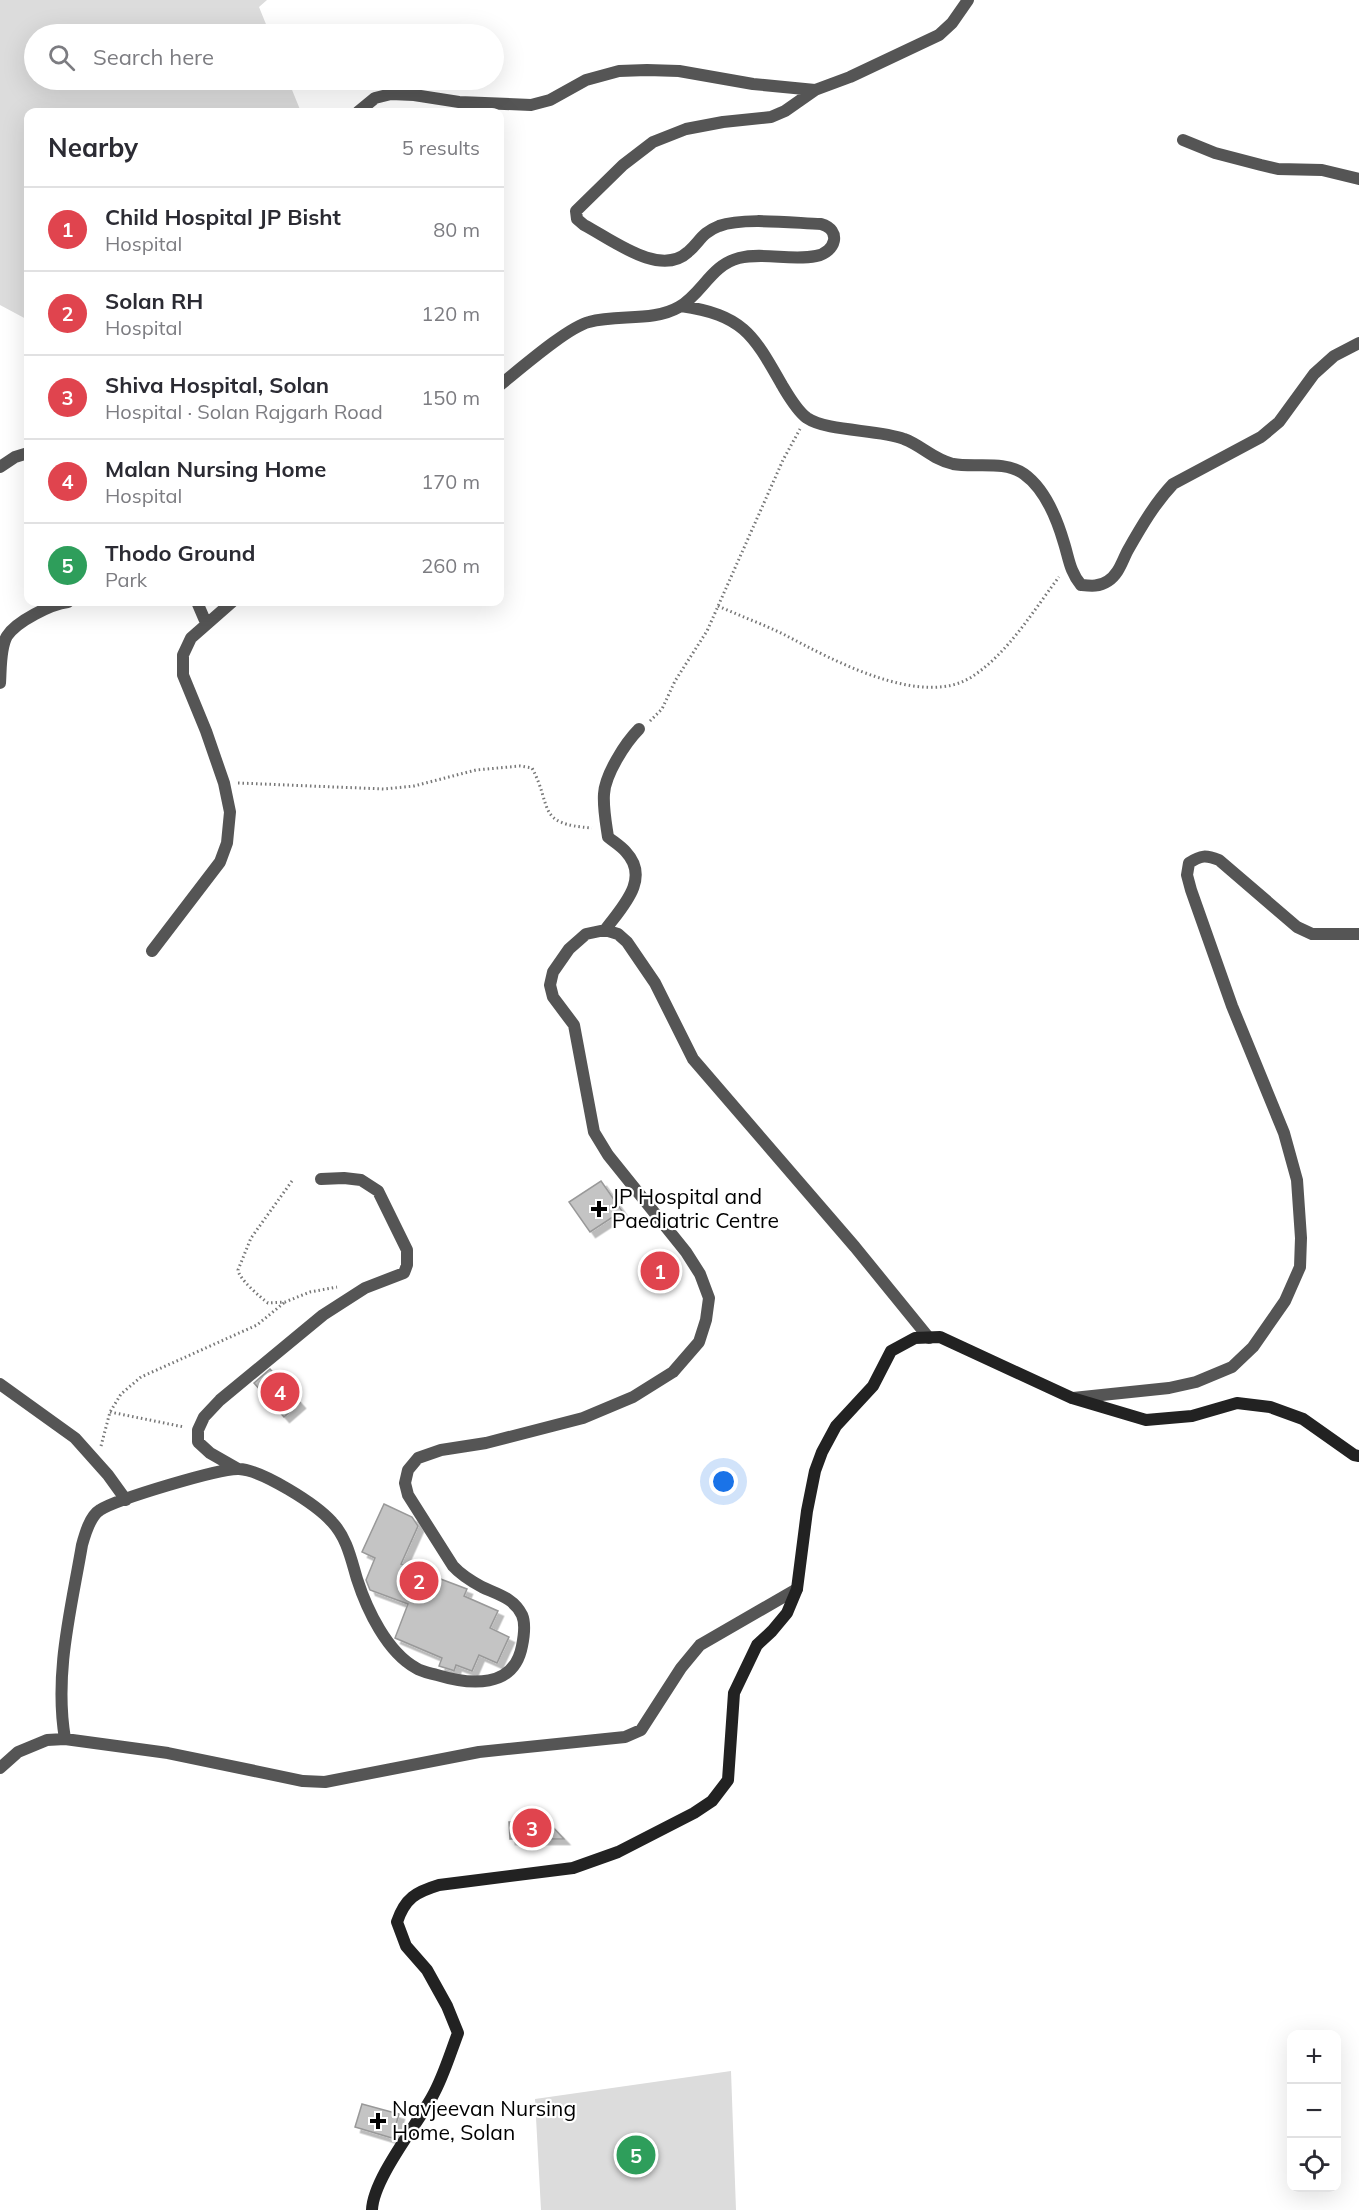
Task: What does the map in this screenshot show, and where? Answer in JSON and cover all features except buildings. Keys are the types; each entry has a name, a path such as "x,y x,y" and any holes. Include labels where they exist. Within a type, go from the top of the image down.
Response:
{"main road":[{"path":"372,2210 372,2198 381,2179 434,2095 458,2033 447,2006 427,1970 406,1946 396,1922 402,1907 418,1892 439,1885 573,1868 618,1852 694,1813 712,1801 728,1780 734,1693 757,1645 787,1613 797,1589 807,1511 815,1471 832,1432 873,1386 891,1351 915,1338 940,1337 1072,1398 1146,1420 1192,1416 1237,1403 1270,1407 1304,1419 1354,1455 1359,1456"}],"street":[{"path":"504,382 563,336 586,322 606,318 664,314 681,306 714,271 736,259 757,255 806,258 822,255 831,249 834,241 833,232 828,226 821,224 734,222 717,226 700,237 688,252 679,258 663,262 649,260 584,225 577,219 576,211 623,165 653,142 686,129 714,123 771,117 785,111 815,90 850,77 939,35 952,23 968,0"},
{"path":"363,108 375,98 391,94 459,102 531,105 550,100 586,80 619,71 647,69 679,71 753,84 815,90"},
{"path":"1183,140 1215,153 1278,169 1322,170 1359,179"},
{"path":"681,306 720,314 738,324 758,342 785,389 807,418 823,424 906,439 937,458 951,463 990,465 1022,472 1036,484 1047,501 1065,543 1074,578 1081,585 1101,585 1110,580 1118,571 1163,494 1173,484 1261,436 1279,422 1314,374 1334,356 1359,343"},
{"path":"0,467 24,455"},
{"path":"0,683 7,636 30,616 57,606"},
{"path":"199,606 206,623"},
{"path":"152,951 220,862 227,843 230,812 224,783 183,675 183,655 191,638 226,606"},
{"path":"605,930 635,888 636,876 633,861 608,837 604,792 614,765 628,740 639,729"},
{"path":"1072,1398 1169,1388 1196,1382 1232,1367 1253,1347 1278,1310 1300,1267 1301,1238 1297,1180 1284,1133 1232,1006 1191,890 1187,875 1189,863 1199,856 1219,860 1297,927 1312,934 1359,934"},
{"path":"321,1179 361,1180 378,1191 407,1250 407,1265 404,1273 365,1288 323,1315 220,1400 204,1417 198,1430 198,1442 210,1453 238,1469 259,1473 317,1507 333,1522 347,1543 358,1582 377,1625 395,1653 417,1669 449,1679 478,1683 495,1680 514,1667 521,1654 524,1634 522,1616 515,1605 504,1596 482,1587 453,1566 408,1495 405,1483 408,1470 418,1458 441,1450 486,1443 583,1418 633,1397 673,1372 699,1342 706,1320 709,1298 700,1274 686,1252 608,1155 594,1132 574,1025 553,997 550,985 553,972 569,949 586,934 605,930 618,934 633,950 655,983 693,1059 855,1246 929,1338"},
{"path":"0,1384 75,1438 126,1500"},
{"path":"65,1739 60,1712 61,1671 82,1545 87,1530 98,1511 212,1473 238,1469"},
{"path":"0,1768 18,1752 47,1740 65,1739 168,1753 303,1781 325,1782 479,1752 625,1737 641,1730 681,1668 700,1645 797,1589"}],"path":[{"path":"639,729 662,709 675,681 707,631 783,460 807,418"},
{"path":"718,606 873,677 939,688 971,678 999,657 1069,563"},
{"path":"224,783 384,789 414,786 476,771 520,766 532,768 546,809 552,818 566,825 607,829"},
{"path":"285,1302 268,1303 244,1282 238,1270 251,1238 292,1181"},
{"path":"97,1462 110,1412 121,1394 141,1377 257,1325 285,1302 310,1292 343,1286"},
{"path":"110,1412 198,1430"}],"shaded area":[{"path":"0,0 267,0 259,7 266,24 24,24 24,90 292,90 299,108 24,108 24,318 0,305"},
{"path":"731,2071 736,2210 541,2210 535,2099"}],"place":[{"name":"JP Hospital and Paediatric Centre","path":"599,1209"},
{"name":"Child Hospital JP Bisht","path":"660,1271"},
{"name":"Malan Nursing Home","path":"280,1392"},
{"name":"Solan RH","path":"419,1581"},
{"name":"Shiva Hospital, Solan","path":"532,1828"},
{"name":"Navjeevan Nursing Home, Solan","path":"378,2121"},
{"name":"Thodo Ground","path":"636,2155"}]}
